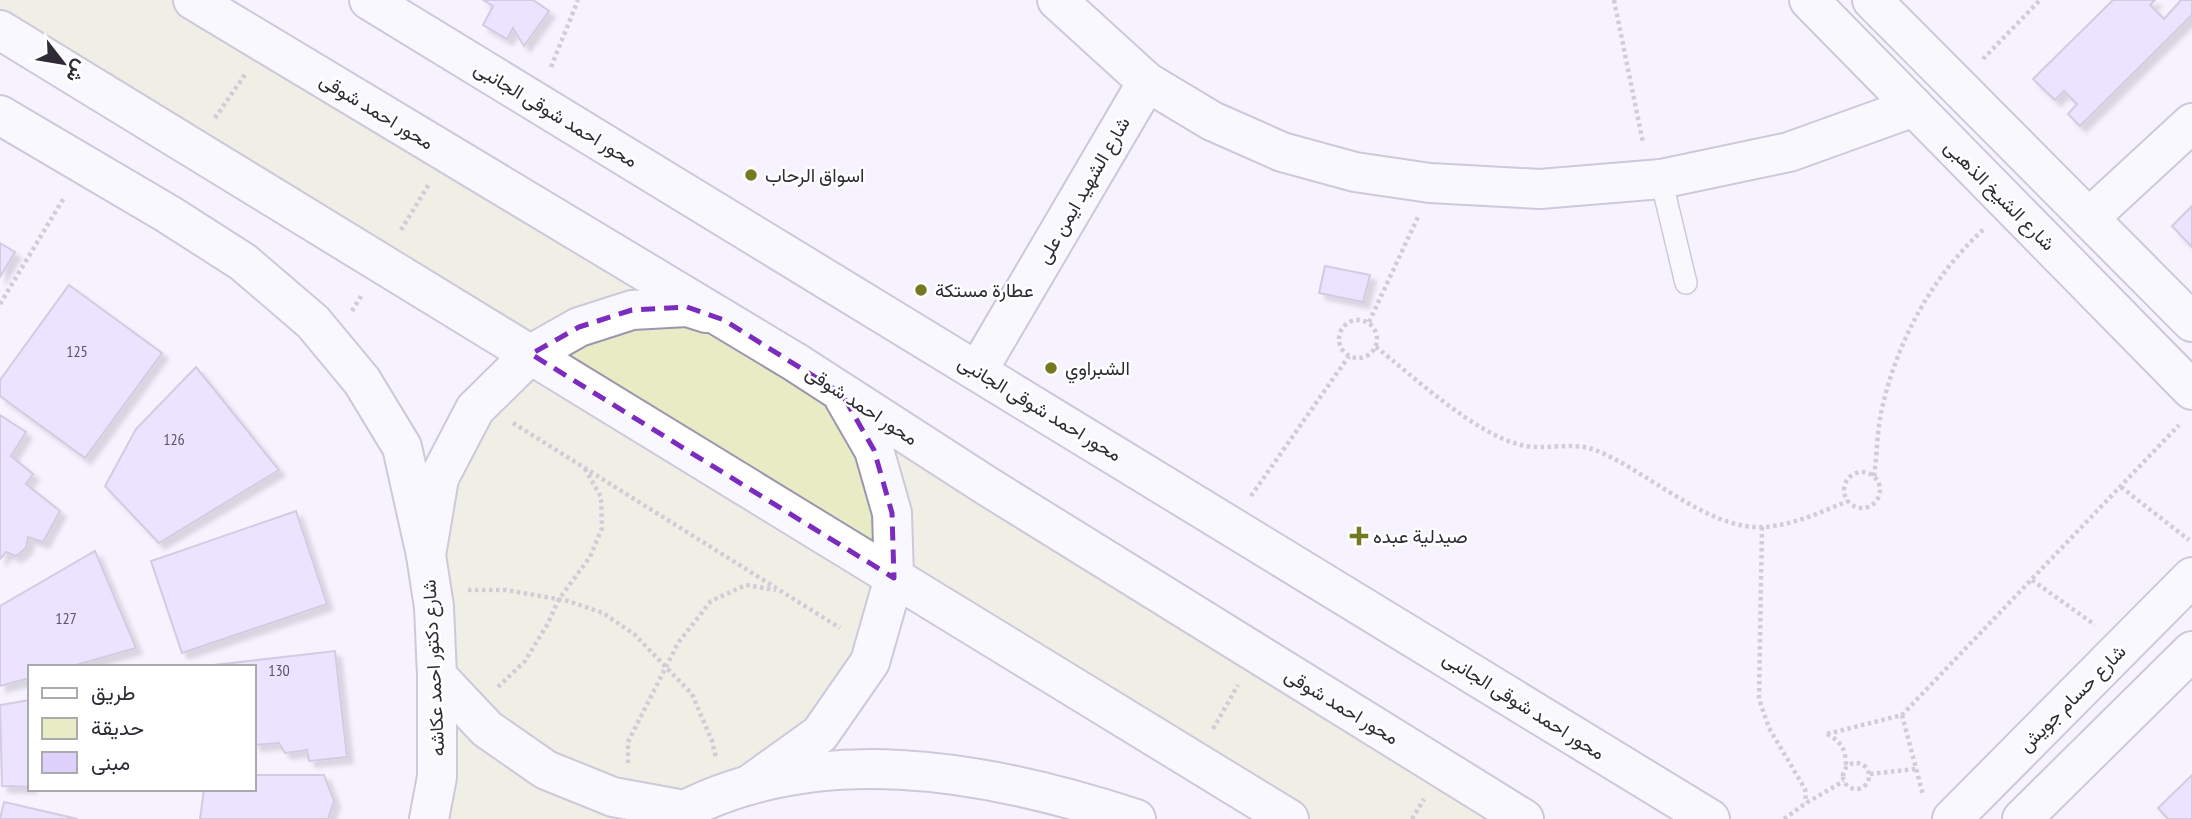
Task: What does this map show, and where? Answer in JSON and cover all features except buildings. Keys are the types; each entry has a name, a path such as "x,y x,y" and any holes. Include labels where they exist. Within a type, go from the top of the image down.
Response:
{"street":[{"name":"محور احمد شوقى","path":"193,0 795,362 987,486 1524,819"},
{"name":"محور احمد شوقى الجانبى","path":"369,0 1710,819"},
{"path":"1057,0 1147,82 1212,121 1282,152 1355,172 1430,183 1540,189 1656,180 1789,152 1914,107"},
{"name":"شارع الشيخ الذهبى","path":"1809,0 2010,205 2188,406"},
{"path":"1872,0 2192,322"},
{"path":"0,30 1289,819"},
{"name":"شارع الشهيد ايمن على","path":"978,370 1147,82"},
{"path":"0,115 168,214 243,262 313,321 331,344"},
{"path":"2089,218 2192,122"},
{"path":"426,555 439,478 475,409 531,354 579,327 632,310 687,307 724,320"},
{"name":"شارع دكتور احمد عكاشه","path":"331,344 362,381 402,447 418,516 434,607 437,676 437,777 429,819"},
{"path":"737,790 820,734 870,662 894,578 892,513 874,450 842,394 795,362"},
{"name":"شارع حسام جويش","path":"1939,813 2124,646 2192,577"},
{"path":"2022,819 2192,651"},
{"path":"437,676 486,729 546,770 613,797 676,814 788,774 845,769 921,771 997,780 1072,798 1136,819"}],"lane":[{"path":"1656,180 1686,283"}],"path":[{"path":"537,102 578,0"},
{"path":"1614,0 1656,180"},
{"path":"1958,85 2040,0"},
{"path":"194,149 266,43"},
{"path":"331,344 447,153"},
{"path":"0,304 83,165"},
{"path":"1368,322 1413,232 1430,183"},
{"path":"1874,477 1881,414 1898,354 1920,309 1963,248 2010,205"},
{"path":"1360,319 1368,322 1375,328 1378,337 1376,347 1369,355 1359,358 1349,356 1342,350 1339,333 1351,321 1360,319"},
{"path":"1376,347 1487,431 1521,445 1591,448 1616,459 1734,525 1762,527 1806,518 1848,501"},
{"path":"1231,525 1349,356"},
{"path":"482,403 874,649"},
{"path":"1846,767 1860,762 1867,767 1870,774 1868,782 1856,789 1849,787 1843,776 1846,753 1839,741 1827,734 1902,715 2121,487 2188,406"},
{"path":"473,715 525,661 559,599 590,557 601,528 601,497 585,468"},
{"path":"1866,472 1874,477 1879,484 1877,500 1871,506 1863,508 1848,501 1844,493 1850,476 1866,472"},
{"path":"2121,487 2192,543"},
{"path":"1762,527 1759,699 1769,728 1805,789 1806,803"},
{"path":"2032,580 2124,646"},
{"path":"626,800 628,742 678,643 711,601 746,585 780,591"},
{"path":"434,607 461,590 506,590 559,599 603,613 634,634 692,694 737,790"},
{"path":"1194,761 1256,654"},
{"path":"1902,715 1916,769 1939,813"},
{"path":"1870,774 1916,769"},
{"path":"1784,819 1844,781"}],"highlighted area":[{"path":"687,307 724,320 842,394 874,450 892,513 894,578 531,354 579,327 632,310"}],"green space":[{"path":"0,0 193,0 1523,819 1289,819 894,579 820,734 668,819 429,819 439,478 530,355 0,30"}],"place":[{"name":"اسواق الرحاب","path":"751,175"},
{"name":"عطارة مستكة","path":"921,290"},
{"name":"الشبراوي","path":"1051,368"},
{"name":"صيدلية عبده","path":"1359,536"}]}
